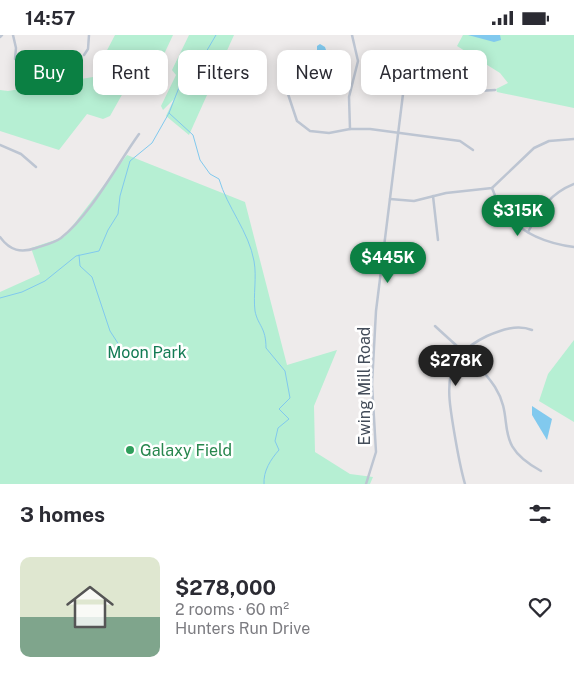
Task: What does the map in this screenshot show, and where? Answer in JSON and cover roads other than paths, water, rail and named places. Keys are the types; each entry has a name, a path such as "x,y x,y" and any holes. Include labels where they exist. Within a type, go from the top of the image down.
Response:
{"street":[{"path":"13,35 16,50"},
{"path":"84,55 88,49 89,35"},
{"path":"350,129 350,97 358,61 352,35"},
{"name":"Ewing Mill Road","path":"366,484 376,452 372,385 374,339 406,78 478,91 495,90"},
{"path":"288,95 297,121 310,131 329,133 350,129 400,133 460,141 473,150"},
{"path":"0,237 9,247 19,251 30,250 60,239 94,201 139,134"},
{"path":"390,199 414,201 433,196 492,188 534,149 549,141 574,139"},
{"path":"0,145 20,154 36,167"},
{"path":"528,232 546,201 555,193 574,184"},
{"path":"492,188 505,215 528,232 556,244 574,247"},
{"path":"433,196 438,240"},
{"path":"435,326 490,380 499,393 511,446 525,462 541,471"},
{"path":"465,484 447,385 454,363 463,352 482,339 505,329 513,327 532,330"}],"water":[{"path":"468,35 500,35 501,40 494,42"},
{"path":"320,44 326,50 317,50 317,46"},
{"path":"532,406 552,419 547,440 532,415"}],"waterway":[{"path":"0,298 22,292 45,281 76,256 99,251 108,230 118,214 120,196 130,161 152,143 169,113 182,80 199,64 216,35"},
{"path":"169,113 193,135 200,160 210,174 219,179 227,200 248,240 255,267 256,316 265,335 266,348 285,371 290,398 279,409 289,419 278,428 275,441 279,450 268,465 264,484"},
{"path":"79,255 80,266 92,277 110,331 123,351"}],"place":[{"name":"Galaxy Field","path":"130,450"}],"park label":[{"name":"Moon Park","path":"147,352"}]}
